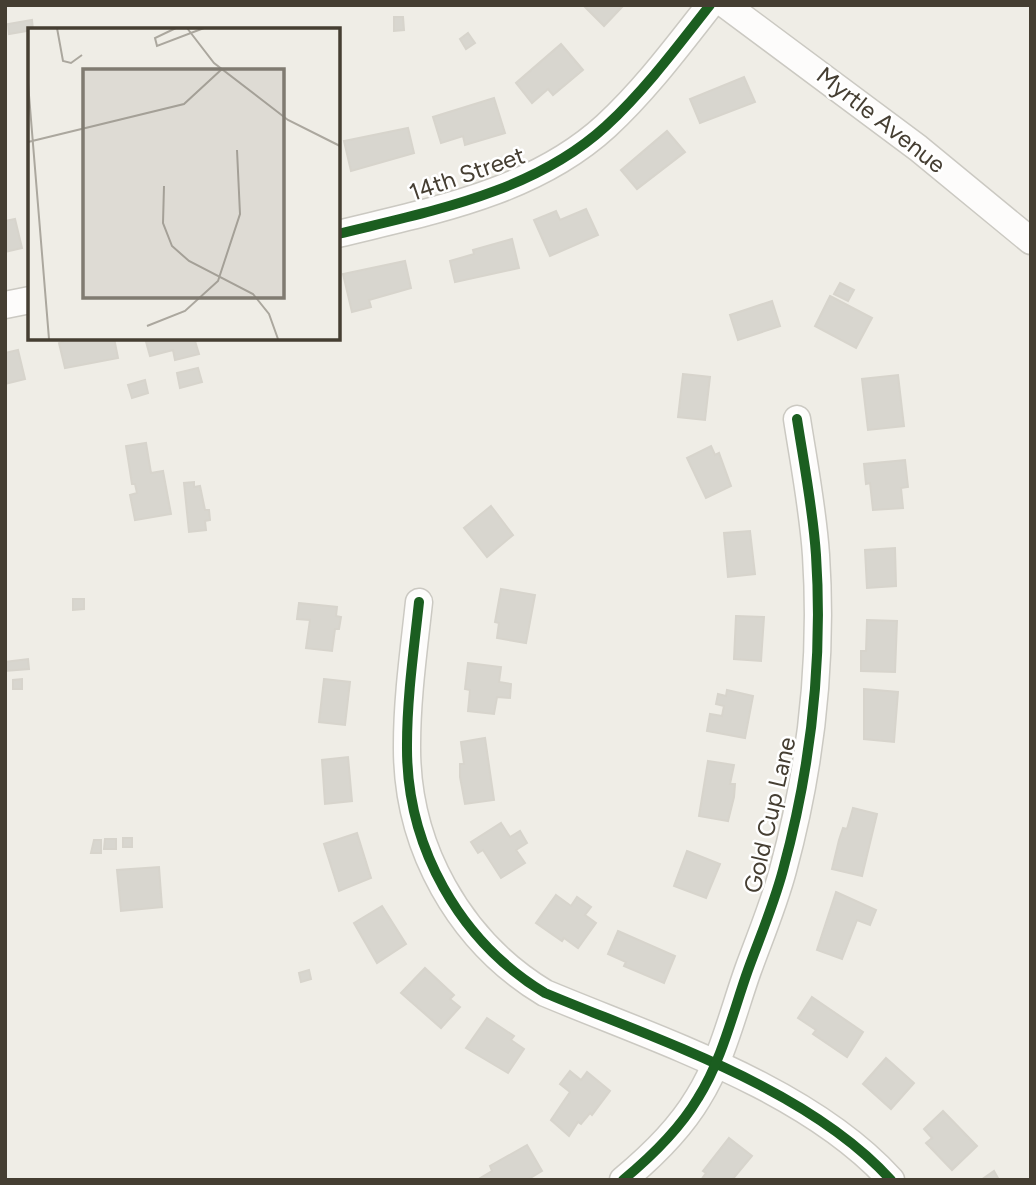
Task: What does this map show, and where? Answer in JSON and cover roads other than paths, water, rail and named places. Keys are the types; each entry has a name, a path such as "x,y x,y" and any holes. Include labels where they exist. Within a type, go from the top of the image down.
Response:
{"street":[{"name":"14th Street","path":"340,234 454,205 521,181 572,153 605,127 648,83 710,5"},
{"name":"Myrtle Avenue","path":"726,5 918,148 1031,241"},
{"path":"5,305 28,300"},
{"name":"Gold Cup Lane","path":"623,1180 678,1126 699,1097 715,1064 783,872 810,751 817,666 816,552 797,419"},
{"path":"419,602 407,746 411,797 423,842 459,915 485,948 513,974 545,993 759,1084 806,1113 876,1163 891,1180"}]}
